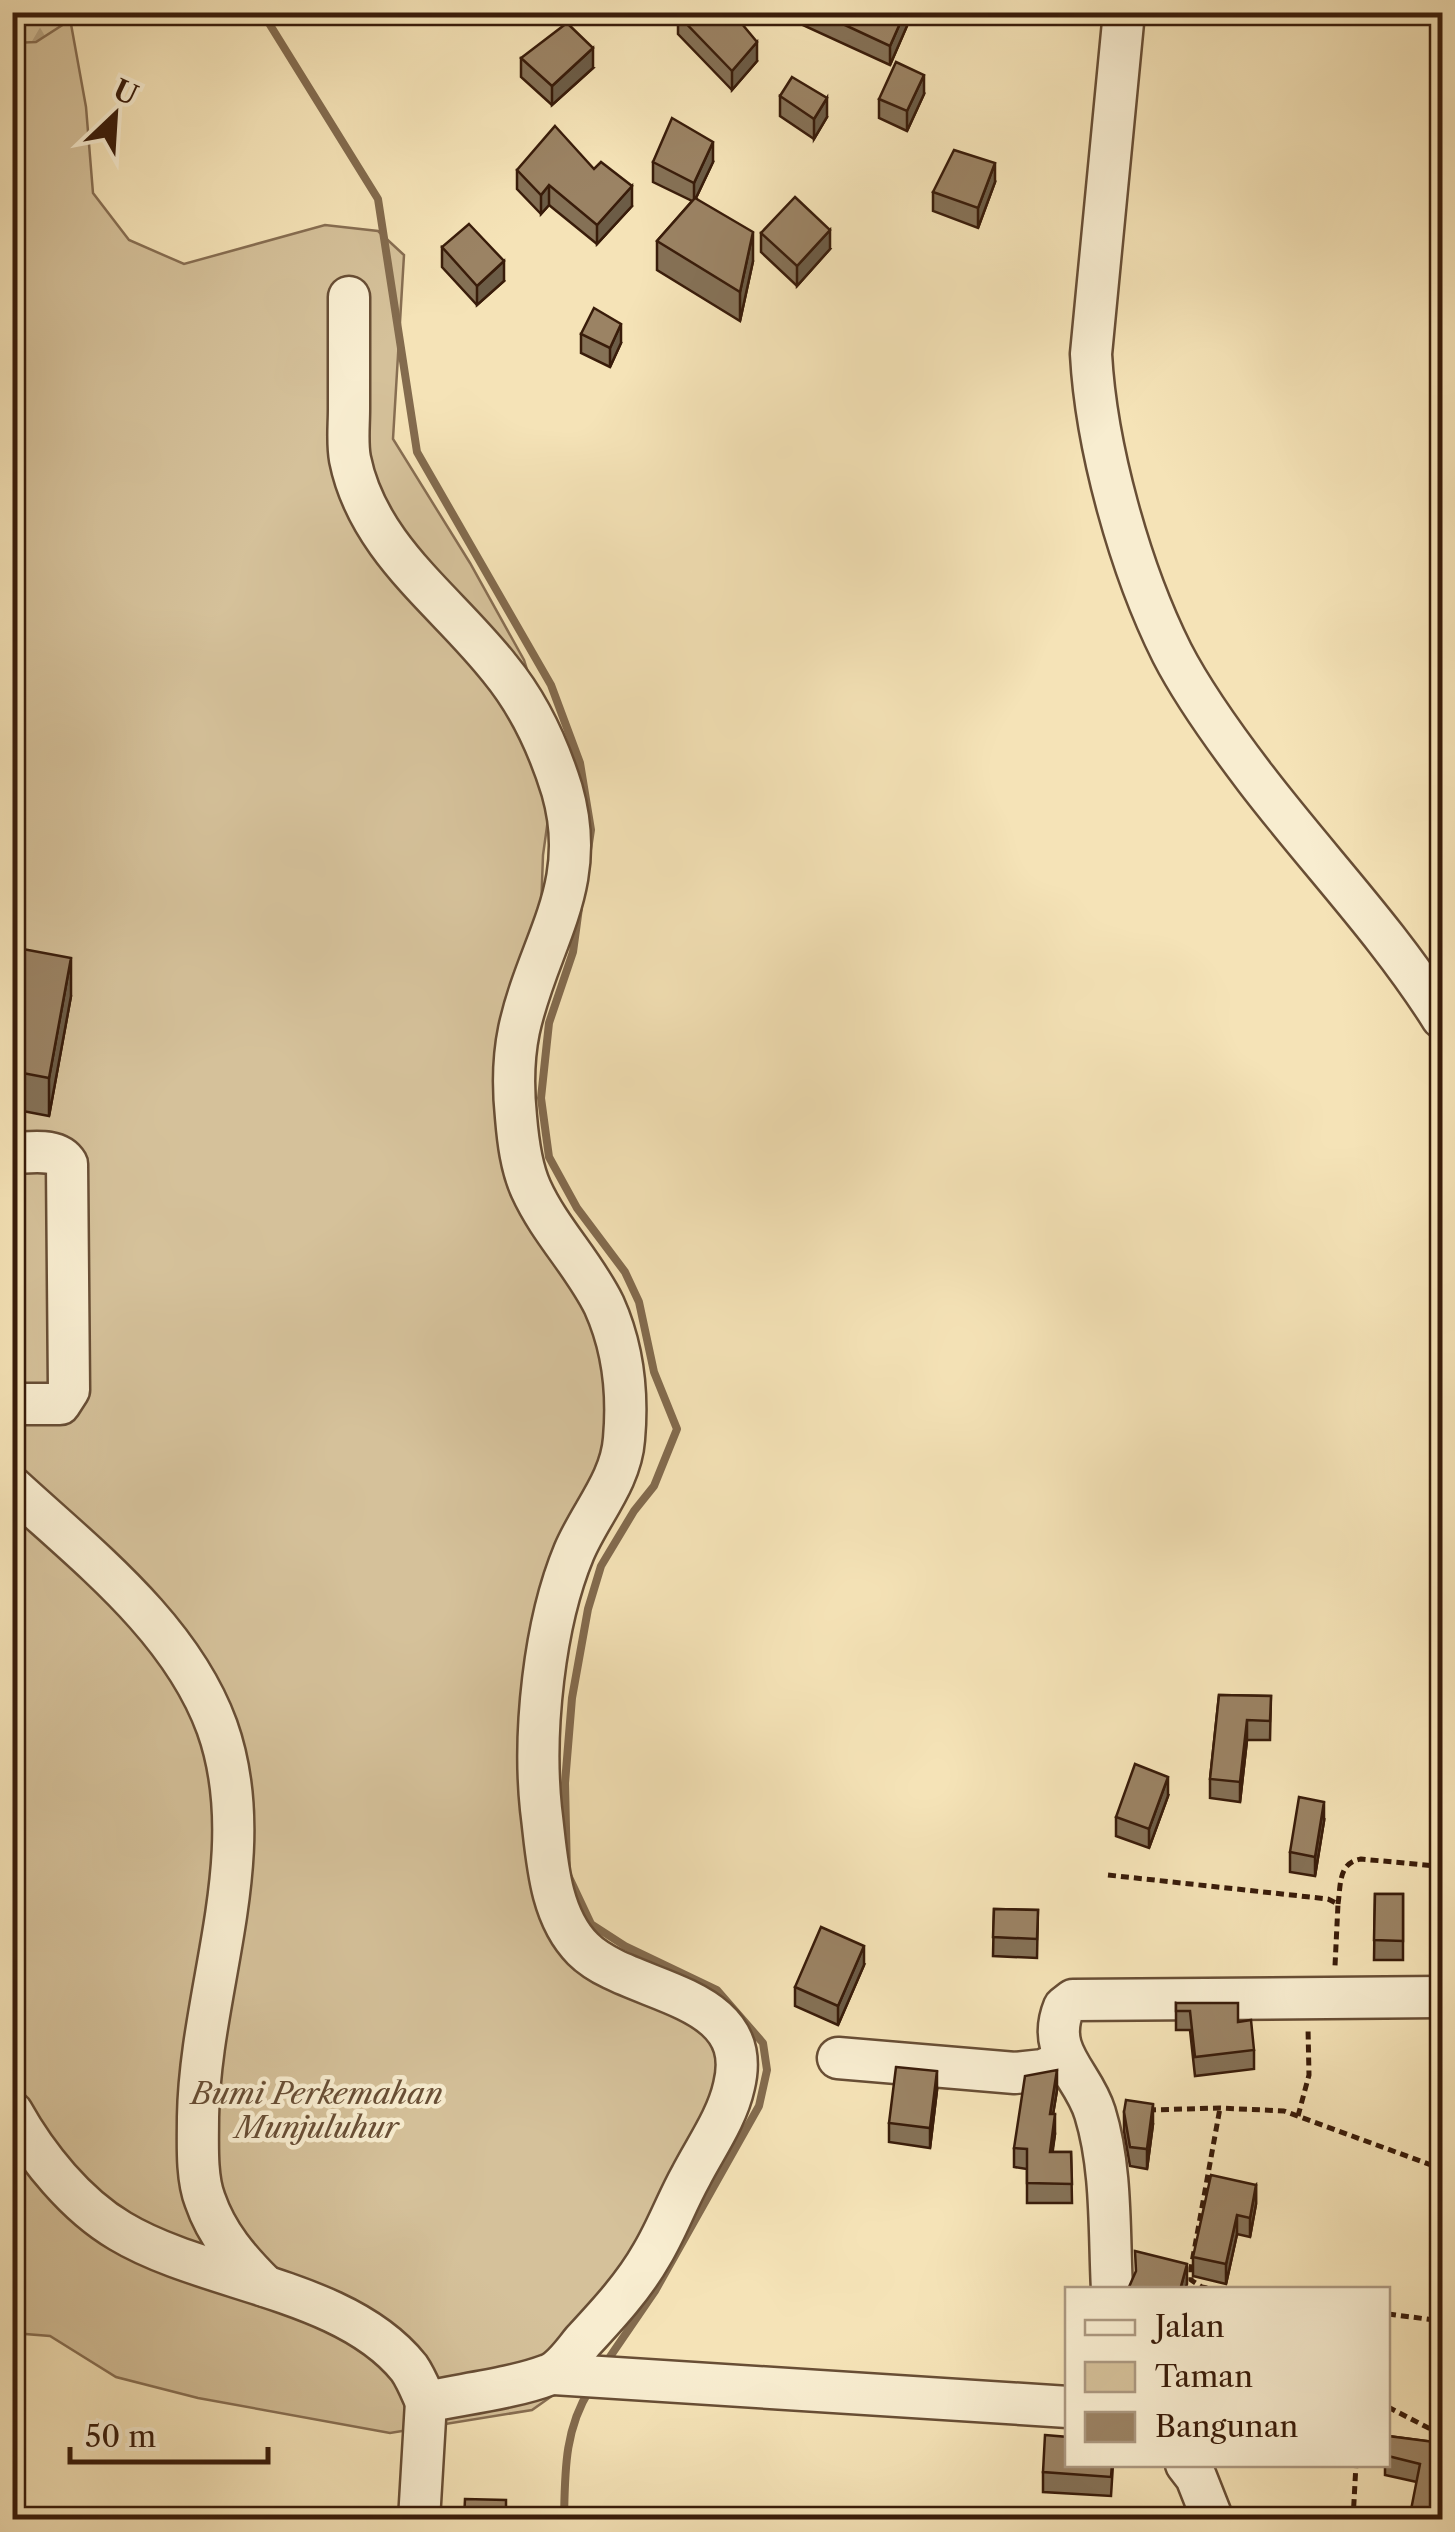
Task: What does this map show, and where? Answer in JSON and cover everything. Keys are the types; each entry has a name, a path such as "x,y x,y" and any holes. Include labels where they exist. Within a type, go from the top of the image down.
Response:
{"street":[{"path":"1124,12 1091,354 1097,406 1130,545 1179,666 1254,776 1408,962 1442,1018"},
{"path":"349,298 349,456 368,510 397,556 500,668 520,698 548,752 569,824 567,890 520,1024 513,1082 516,1121 520,1154 531,1189 587,1275 616,1337 626,1407 624,1449 611,1485 577,1546 554,1620 538,1730 538,1772 548,1866 560,1912 586,1953 706,2010 726,2034 736,2068 727,2108 653,2253 609,2312 577,2374"},
{"path":"12,1153 56,1154 67,1164 69,1390 60,1404 12,1404"},
{"path":"12,1487 146,1617 188,1670 217,1728 228,1780 233,1835 225,1917 199,2068 203,2196 218,2231 265,2286"},
{"path":"1112,2287 1104,2159 1094,2112 1080,2080 1064,2061 1058,2030 1064,2007 1073,2000 1442,1997"},
{"path":"838,2058 1015,2073 1043,2070 1064,2061"},
{"path":"12,2112 74,2194 118,2230 172,2256 265,2286 338,2317 386,2344 411,2370 426,2402 419,2520"},
{"path":"426,2402 577,2374 1065,2408"},
{"path":"1188,2467 1212,2520"}],"path":[{"path":"1298,2116 1309,2075 1318,1999 1333,1978 1343,1869 1349,1861 1360,1858 1436,1866 1442,1862"},
{"path":"1108,1875 1328,1899 1338,1904"},
{"path":"1202,2287 1191,2280 1191,2268 1220,2108"},
{"path":"1094,2112 1220,2108 1284,2111 1442,2169"},
{"path":"1390,2314 1442,2322"},
{"path":"1390,2408 1442,2435"},
{"path":"1352,2520 1356,2467"}],"green space":[{"path":"13,12 81,13 36,42 13,43"},
{"name":"Bumi Perkemahan Munjuluhur","path":"12,13 69,13 86,107 93,193 129,240 184,264 325,225 378,231 404,255 393,439 470,563 524,660 556,762 543,855 538,995 514,1115 635,1391 547,1639 560,1922 698,2011 736,2097 576,2379 532,2410 390,2433 198,2398 116,2377 50,2336 13,2333"}],"building":[{"path":"732,12 757,42 732,71 678,15"},
{"path":"817,12 905,12 890,46"},
{"path":"567,23 593,48 552,86 521,58"},
{"path":"896,62 924,75 907,111 879,99"},
{"path":"792,77 827,98 814,119 780,96"},
{"path":"672,118 713,142 694,183 653,162"},
{"path":"555,126 594,169 601,162 632,186 597,225 549,185 541,195 517,170"},
{"path":"954,150 995,163 978,208 933,192"},
{"path":"795,197 830,230 797,266 761,233"},
{"path":"695,198 753,232 740,292 657,241"},
{"path":"469,224 504,261 477,286 442,247"},
{"path":"594,308 621,324 610,348 581,334"},
{"path":"12,947 71,958 49,1078 12,1071"},
{"path":"1219,1695 1271,1696 1270,1721 1247,1720 1240,1782 1210,1779"},
{"path":"1135,1764 1168,1777 1149,1829 1116,1817"},
{"path":"1299,1797 1324,1802 1315,1857 1290,1852"},
{"path":"1375,1894 1403,1894 1403,1941 1374,1940"},
{"path":"994,1909 1038,1910 1037,1939 993,1937"},
{"path":"821,1927 864,1946 838,2006 795,1987"},
{"path":"1176,2003 1238,2003 1238,2022 1251,2020 1254,2050 1195,2057 1190,2011 1176,2011"},
{"path":"896,2067 937,2071 930,2128 889,2123"},
{"path":"1057,2070 1050,2114 1055,2114 1050,2152 1071,2152 1072,2184 1027,2183 1027,2149 1014,2148 1025,2076"},
{"path":"1126,2100 1153,2104 1147,2149 1130,2147 1124,2112"},
{"path":"1211,2175 1256,2185 1250,2218 1237,2215 1226,2264 1193,2257"},
{"path":"1135,2251 1187,2264 1181,2287 1129,2287 1136,2271"},
{"path":"1045,2435 1065,2437 1065,2467 1112,2467 1111,2477 1043,2472"},
{"path":"1390,2436 1442,2443 1434,2520 1409,2520 1420,2464 1390,2456"},
{"path":"465,2499 506,2500 506,2520 464,2520"}],"waterway":[{"path":"262,12 378,199 417,452 551,685 580,763 591,830 588,850"},
{"path":"579,908 573,952 549,1023 541,1098 549,1157 577,1208 625,1272 639,1302 654,1372 677,1429 654,1486 601,1566 588,1609 572,1698 565,1783 567,1873 591,1924 625,1946 717,1990 763,2043 767,2070 759,2106 655,2291 605,2364"},
{"path":"564,2520 571,2436 590,2389"}]}
